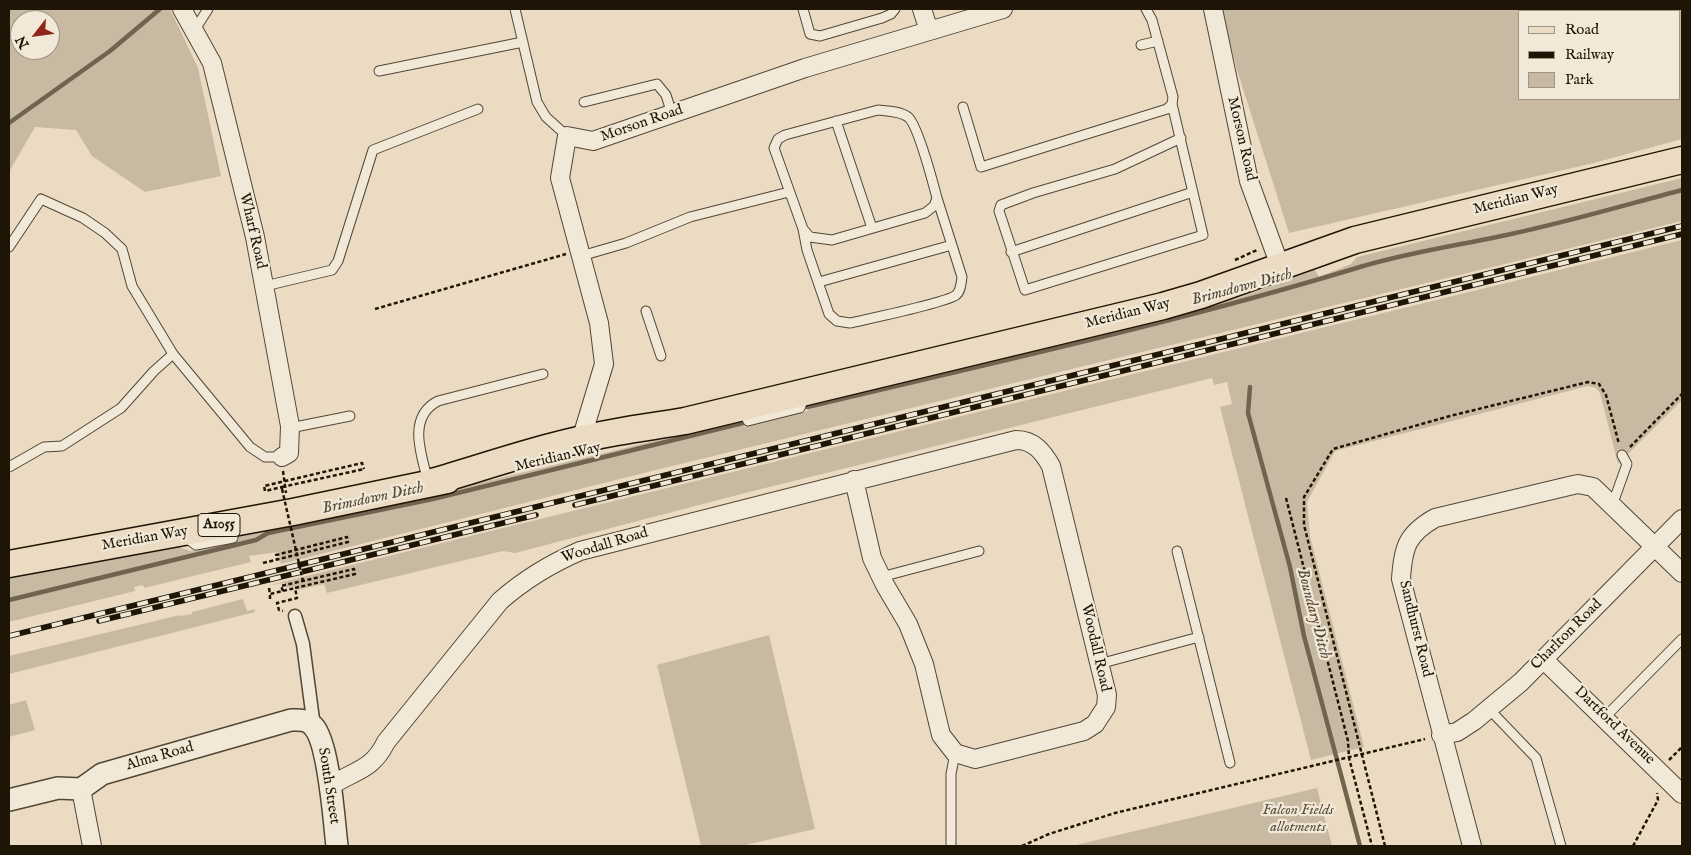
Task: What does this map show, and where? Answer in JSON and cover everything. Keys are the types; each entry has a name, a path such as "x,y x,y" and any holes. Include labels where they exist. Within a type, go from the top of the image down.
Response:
{"main road":[{"name":"Meridian Way","path":"429,484 533,452 581,440 616,432 685,421 1163,306 1355,240 1682,160"},
{"name":"Meridian Way","path":"9,564 536,464 618,444 685,421"}],"street":[{"name":"Wharf Road","path":"182,9 212,63 255,237 290,428 289,453 282,457"},
{"path":"922,9 929,31"},
{"name":"Morson Road","path":"567,136 593,141 804,68 1003,9"},
{"name":"Morson Road","path":"1213,9 1249,180 1280,266"},
{"path":"567,136 560,178 573,255 599,324 604,364 581,440"},
{"name":"Woodall Road","path":"329,787 343,777 367,767 378,757 386,742 500,601 521,582 546,566 580,551 854,480 1016,440 1025,440 1042,452 1051,466 1107,695 1106,707 1095,724 1072,735 975,759 955,752"},
{"path":"854,480 872,558 881,578 908,624 924,664 941,735 955,752"},
{"name":"Sandhurst Road","path":"1472,846 1401,578 1402,556 1407,542 1421,527 1435,518 1578,484 1593,487 1613,503 1682,573"},
{"name":"Charlton Road","path":"1442,735 1457,732 1521,682 1682,519"},
{"path":"295,616 303,644 314,727"},
{"name":"Dartford Avenue","path":"1544,659 1606,717 1682,794"},
{"name":"Alma Road","path":"81,789 102,774 291,720 302,720 314,727"},
{"name":"South Street","path":"314,727 323,748 337,846"},
{"path":"9,800 58,788 81,789 92,846"}],"lane":[{"path":"194,31 208,9"},
{"path":"515,9 537,102 546,117 567,136"},
{"path":"803,9 810,34 820,36 882,18 891,14 895,9"},
{"path":"1146,9 1152,20 1173,96 1172,104 1181,138 1203,235 1025,290 1011,252 1000,211 1001,205 1033,193 1115,169 1181,138"},
{"path":"1141,45 1158,41"},
{"path":"379,71 523,42"},
{"path":"584,102 657,84 666,95 672,114"},
{"path":"963,107 981,167 1167,109 1172,104"},
{"path":"264,286 332,270 338,261 373,150 478,109"},
{"path":"878,110 894,112 908,117 915,128 962,277 961,287 956,295 939,301 850,323 838,321 829,314 803,228 789,192 774,148 778,139 785,135 878,110"},
{"path":"836,121 872,228"},
{"path":"573,255 626,243 690,217 789,192"},
{"path":"1011,252 1193,192"},
{"path":"803,228 810,237 832,240 925,213 934,206 937,198"},
{"path":"9,247 41,199 83,218 106,233 122,250 132,286 173,354 250,447 265,457 282,457"},
{"path":"818,282 952,245"},
{"path":"646,311 661,356"},
{"path":"9,467 44,447 62,446 121,408 173,354"},
{"path":"429,484 418,437 421,418 425,410 438,401 542,374"},
{"path":"290,428 350,416"},
{"path":"1613,503 1627,464 1622,455"},
{"path":"188,531 189,540 196,545 233,538"},
{"path":"881,578 980,551"},
{"path":"1177,551 1230,763"},
{"path":"1099,664 1199,637"},
{"path":"1606,717 1682,639"},
{"path":"1488,708 1536,758 1561,846"},
{"path":"952,846 950,774 955,752"}],"path":[{"path":"1245,255 1252,251"},
{"path":"375,309 573,255"},
{"path":"362,463 364,469 265,491 264,486 285,481 362,463"},
{"path":"285,481 287,497"},
{"path":"282,487 303,581"},
{"path":"1286,498 1348,741 1349,758 1372,846"},
{"path":"263,563 348,542 347,538 276,555 278,559"},
{"path":"270,594 283,591 296,588 355,574 354,569 285,585 282,586 283,591"},
{"path":"269,588 270,600"},
{"path":"280,602 297,598 296,588"},
{"path":"1022,846 1048,834 1115,813 1442,735"},
{"path":"1633,846 1658,800 1657,788 1653,780 1659,770 1682,747"}],"green space":[{"path":"9,9 170,9 198,68 221,176 145,192 92,156 76,130 35,127 9,172"},
{"path":"1221,9 1682,9 1682,139 1594,163 1289,233 1237,70"},
{"path":"1682,178 1682,221 664,468 281,564 278,552 249,556 251,562 144,588 143,585 134,587 135,591 9,622 9,575 99,556 179,547 190,551 234,543 232,534 374,508 742,420 744,427 808,411 806,404 1208,307 1315,270 1319,277 1351,264 1357,257"},
{"path":"1682,240 1682,400 1618,464 1600,393 1596,388 1588,386 1335,451 1307,502 1310,536 1364,747 1311,760 1220,407 1232,404 1227,382 1214,385 1212,378 749,492 515,553 503,551 327,593 324,584 297,590 296,586 286,588 285,583 270,585"},
{"path":"243,599 247,611 254,609 255,612 9,674 9,656 180,615 192,614 192,612"},
{"path":"769,635 815,829 741,846 701,846 657,665"},
{"path":"26,700 35,730 9,737 9,705"},
{"name":"Falcon Fields allotments","path":"1317,788 1332,846 1075,846 1080,844"}],"waterway":[{"path":"9,123 110,51 160,9"},
{"name":"Brimsdown Ditch","path":"807,407 1154,324 1397,257 1575,219 1682,190"},
{"name":"Boundary Ditch","path":"1250,387 1248,413 1290,567 1304,636 1360,846"},
{"name":"Brimsdown Ditch","path":"9,600 256,540 268,533 433,499 743,423"}],"railway":[{"path":"9,636 1682,226"},
{"path":"575,505 1682,234"},
{"path":"99,621 536,515"}]}
